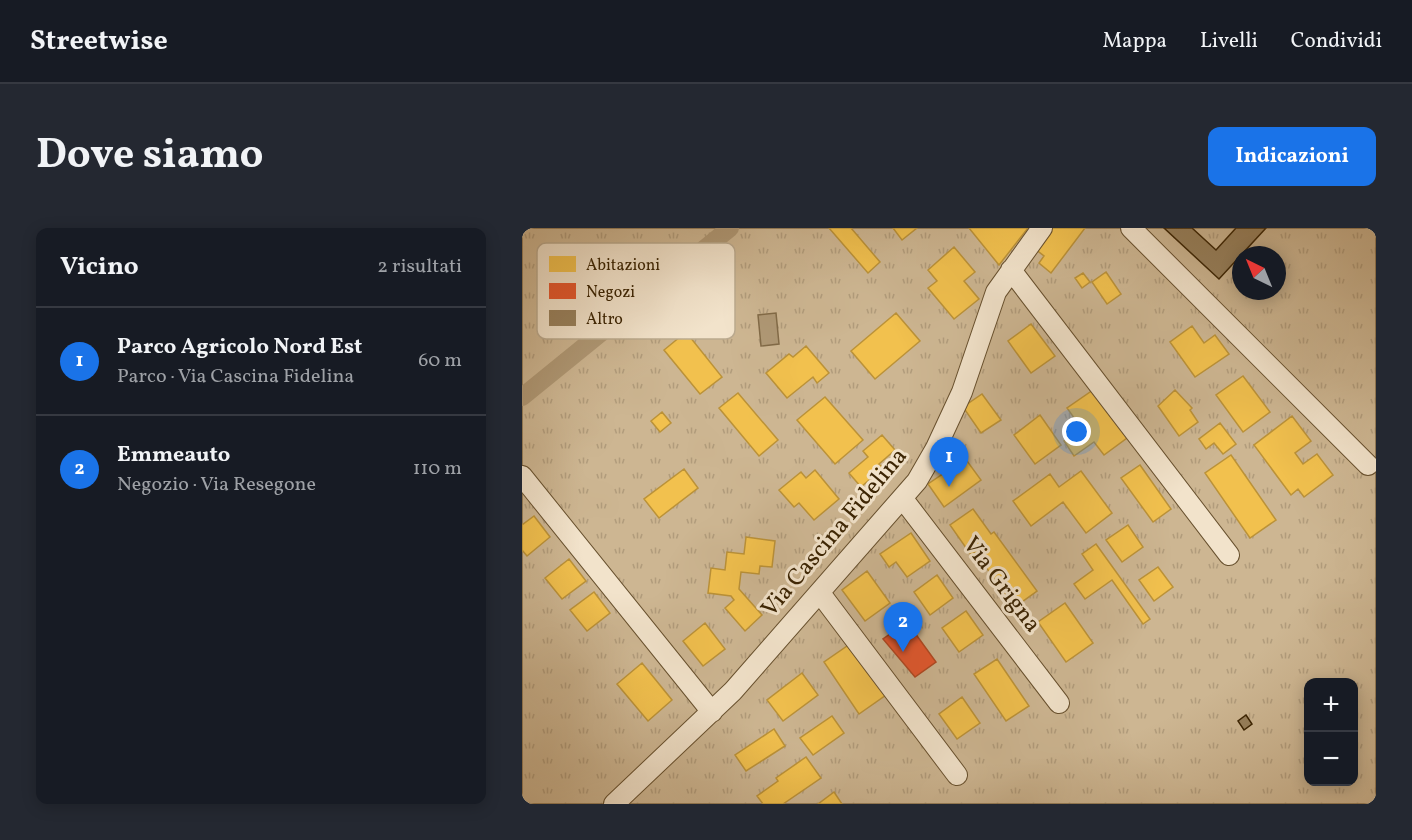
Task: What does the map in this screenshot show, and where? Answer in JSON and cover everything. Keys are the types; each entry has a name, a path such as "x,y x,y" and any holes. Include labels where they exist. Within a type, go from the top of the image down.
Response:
{"street":[{"name":"Via Cascina Fidelina","path":"614,804 733,691 903,499 924,470 948,423 996,292 1042,228"},
{"path":"1131,228 1368,465"},
{"path":"1011,270 1229,555"},
{"path":"522,476 712,712"},
{"name":"Via Grigna","path":"903,499 1059,703"},
{"path":"820,593 957,774"}],"green space":[{"path":"522,228 1376,228 1376,804 522,804"}],"shaded area":[{"path":"776,313 779,344 761,346 758,315"}],"building: Abitazioni":[{"path":"829,228 851,228 880,262 868,273"},
{"path":"893,228 917,228 902,240"},
{"path":"969,228 1028,228 999,265"},
{"path":"1049,228 1085,228 1051,273 1039,263 1044,256 1034,248"},
{"path":"954,247 975,272 964,281 979,299 954,319 928,288 937,281 928,270"},
{"path":"1106,272 1121,294 1107,304 1092,282"},
{"path":"1083,273 1090,282 1082,288 1075,278"},
{"path":"896,313 920,341 875,379 851,351"},
{"path":"1031,324 1055,356 1031,373 1008,341"},
{"path":"1192,326 1204,343 1215,335 1229,354 1195,377 1170,342"},
{"path":"677,339 692,339 722,377 700,394 664,350"},
{"path":"806,346 829,373 817,383 813,377 787,398 766,373 789,354 793,357"},
{"path":"1243,376 1270,412 1243,432 1216,395"},
{"path":"1093,390 1127,438 1104,455 1094,442 1074,456 1064,441 1082,429 1067,408"},
{"path":"1175,390 1192,408 1190,410 1198,422 1179,436 1158,406"},
{"path":"738,393 778,440 759,456 719,408"},
{"path":"982,394 1001,420 981,433 963,407"},
{"path":"825,397 863,440 835,464 797,420"},
{"path":"662,412 671,423 660,432 651,421"},
{"path":"1040,415 1061,445 1035,464 1014,435"},
{"path":"1292,416 1311,441 1295,453 1303,464 1317,454 1333,475 1304,497 1298,489 1291,495 1254,445"},
{"path":"1220,423 1236,444 1223,454 1214,443 1206,449 1199,439"},
{"path":"882,435 895,450 879,464 883,468 861,487 849,473 868,457 863,451"},
{"path":"959,450 981,480 944,507 928,484 947,471 941,462"},
{"path":"1231,455 1276,520 1250,538 1205,473"},
{"path":"1140,465 1171,509 1153,522 1121,478"},
{"path":"684,469 698,488 659,518 644,499"},
{"path":"815,470 839,499 814,520 799,503 794,507 779,490 801,472 806,478"},
{"path":"1081,471 1112,513 1086,533 1063,502 1031,526 1013,501 1050,474 1059,487"},
{"path":"973,509 991,534 994,532 1037,591 1015,607 975,552 971,555 950,525"},
{"path":"534,516 550,537 527,556 522,550 522,525"},
{"path":"1128,525 1143,547 1122,562 1106,540"},
{"path":"911,533 930,561 907,577 896,562 889,567 880,554"},
{"path":"746,537 775,541 772,567 760,566 759,574 741,572 739,589 762,615 745,631 725,608 734,600 731,596 708,593 711,568 725,570 727,552 744,554"},
{"path":"1096,544 1150,619 1143,624 1112,580 1085,599 1074,584 1093,570 1082,554"},
{"path":"569,559 586,581 562,599 545,578"},
{"path":"1158,567 1173,587 1154,601 1139,580"},
{"path":"867,571 890,603 865,621 842,590"},
{"path":"937,575 953,598 930,615 914,592"},
{"path":"594,592 610,613 587,631 570,610"},
{"path":"1065,603 1093,643 1066,662 1038,622"},
{"path":"966,611 983,635 959,652 942,628"},
{"path":"705,623 725,649 703,666 683,641"},
{"path":"850,644 886,695 859,714 824,662"},
{"path":"997,659 1029,706 1006,721 974,674"},
{"path":"642,663 672,700 648,721 617,684"},
{"path":"802,673 818,695 783,721 767,700"},
{"path":"962,697 980,723 957,739 939,714"},
{"path":"832,716 844,733 813,755 800,738"},
{"path":"774,729 785,746 746,771 735,755"},
{"path":"806,757 821,778 783,804 763,804 757,796 778,781 776,778"},
{"path":"834,792 842,804 818,804"}],"building: Negozi":[{"path":"907,622 936,662 915,677 883,639"}],"building: Altro":[{"path":"1164,228 1192,228 1216,250 1236,228 1266,228 1249,246 1232,246 1232,265 1219,279"},
{"path":"1246,715 1252,724 1244,730 1238,721"}],"waterway":[{"path":"712,243 730,228"},
{"path":"522,397 593,339"}],"place":[{"name":"Parco Agricolo Nord Est","path":"949,487"},
{"name":"Emmeauto","path":"903,652"}]}
